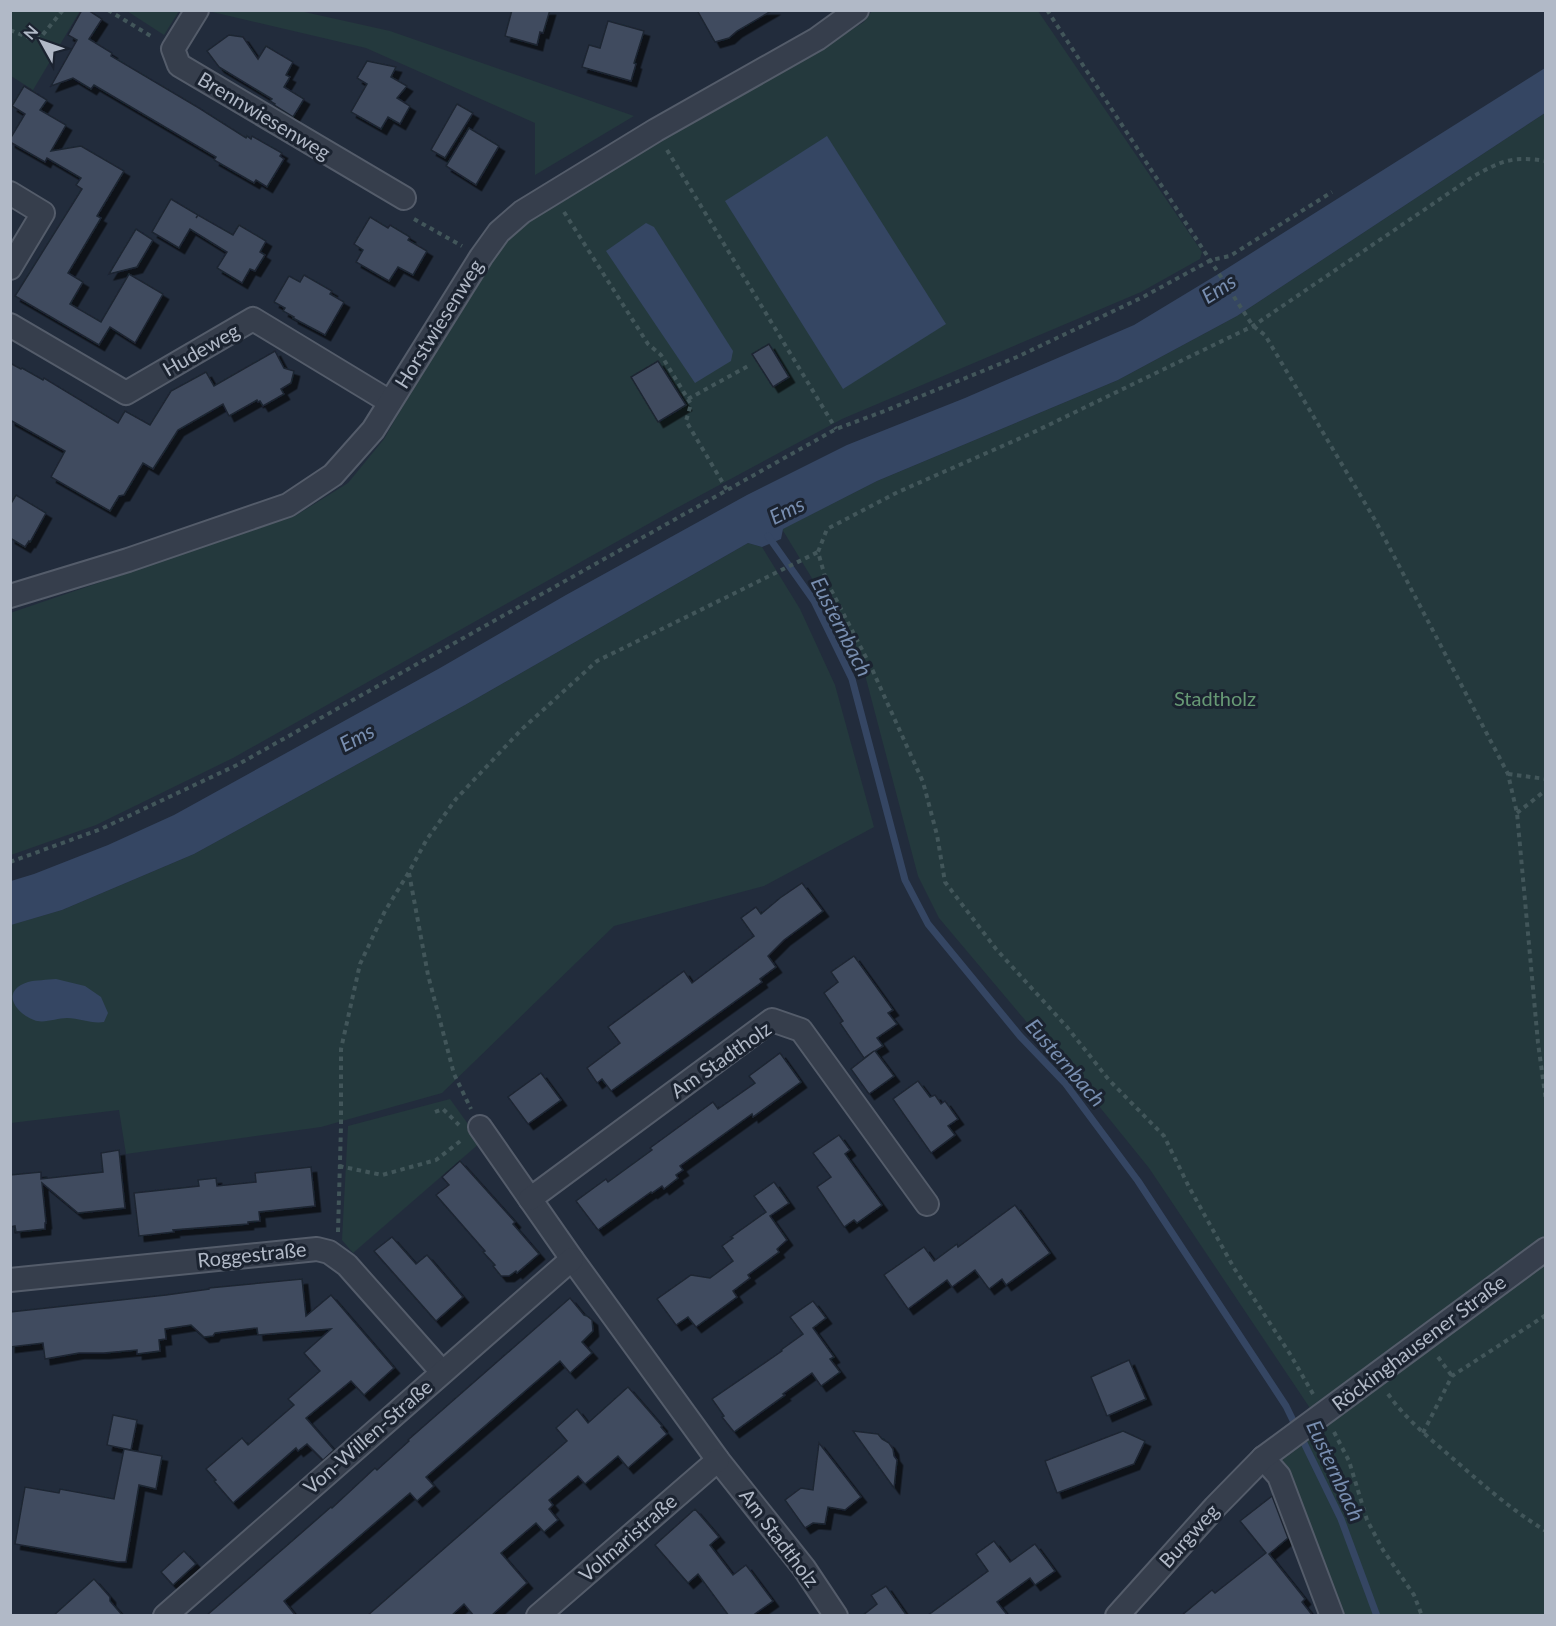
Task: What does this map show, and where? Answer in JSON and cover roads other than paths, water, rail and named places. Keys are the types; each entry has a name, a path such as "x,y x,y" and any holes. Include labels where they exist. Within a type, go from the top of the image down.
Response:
{"street":[{"name":"Horstwiesenweg","path":"10,597 128,560 288,505 333,475 373,430 499,232 522,212 656,130 818,39 857,10"},
{"name":"Brennwiesenweg","path":"196,11 173,49 178,66 404,198"},
{"path":"10,193 43,213 10,268"},
{"name":"Hudeweg","path":"10,325 126,393 253,319 390,402"},
{"name":"Am Stadtholz","path":"530,1199 772,1020 801,1030 927,1204"},
{"name":"Am Stadtholz","path":"474,1131 530,1199 718,1460 804,1568 836,1616"},
{"name":"Roggestraße","path":"10,1280 317,1249 330,1252 347,1265 442,1372"},
{"name":"Röckinghausener Straße","path":"1263,1458 1545,1249"},
{"name":"Von-Willen-Straße","path":"165,1616 572,1259"},
{"path":"1263,1458 1279,1476 1332,1616"},
{"name":"Burgweg","path":"1117,1616 1215,1507 1263,1458"},
{"name":"Volmaristraße","path":"537,1616 718,1460"}],"water":[{"name":"Ems","path":"1545,68 1545,113 1237,316 1118,380 877,481 783,529 781,539 762,547 748,543 465,705 194,854 62,910 11,925 11,881 108,845 174,815 747,495 847,445 965,398 1134,325"},
{"path":"827,136 946,324 843,389 725,201"},
{"path":"646,223 654,227 733,351 731,361 695,383 606,251"},
{"path":"56,979 85,986 101,997 108,1013 104,1022 67,1018 38,1021 27,1017 16,1007 13,996 19,986 31,981"}],"waterway":[{"name":"Eusternbach","path":"768,536 814,601 852,679 905,880 928,924 1020,1036 1065,1083 1138,1181 1286,1406 1341,1519 1377,1616"}],"park label":[{"name":"Stadtholz","path":"1215,699"}]}
